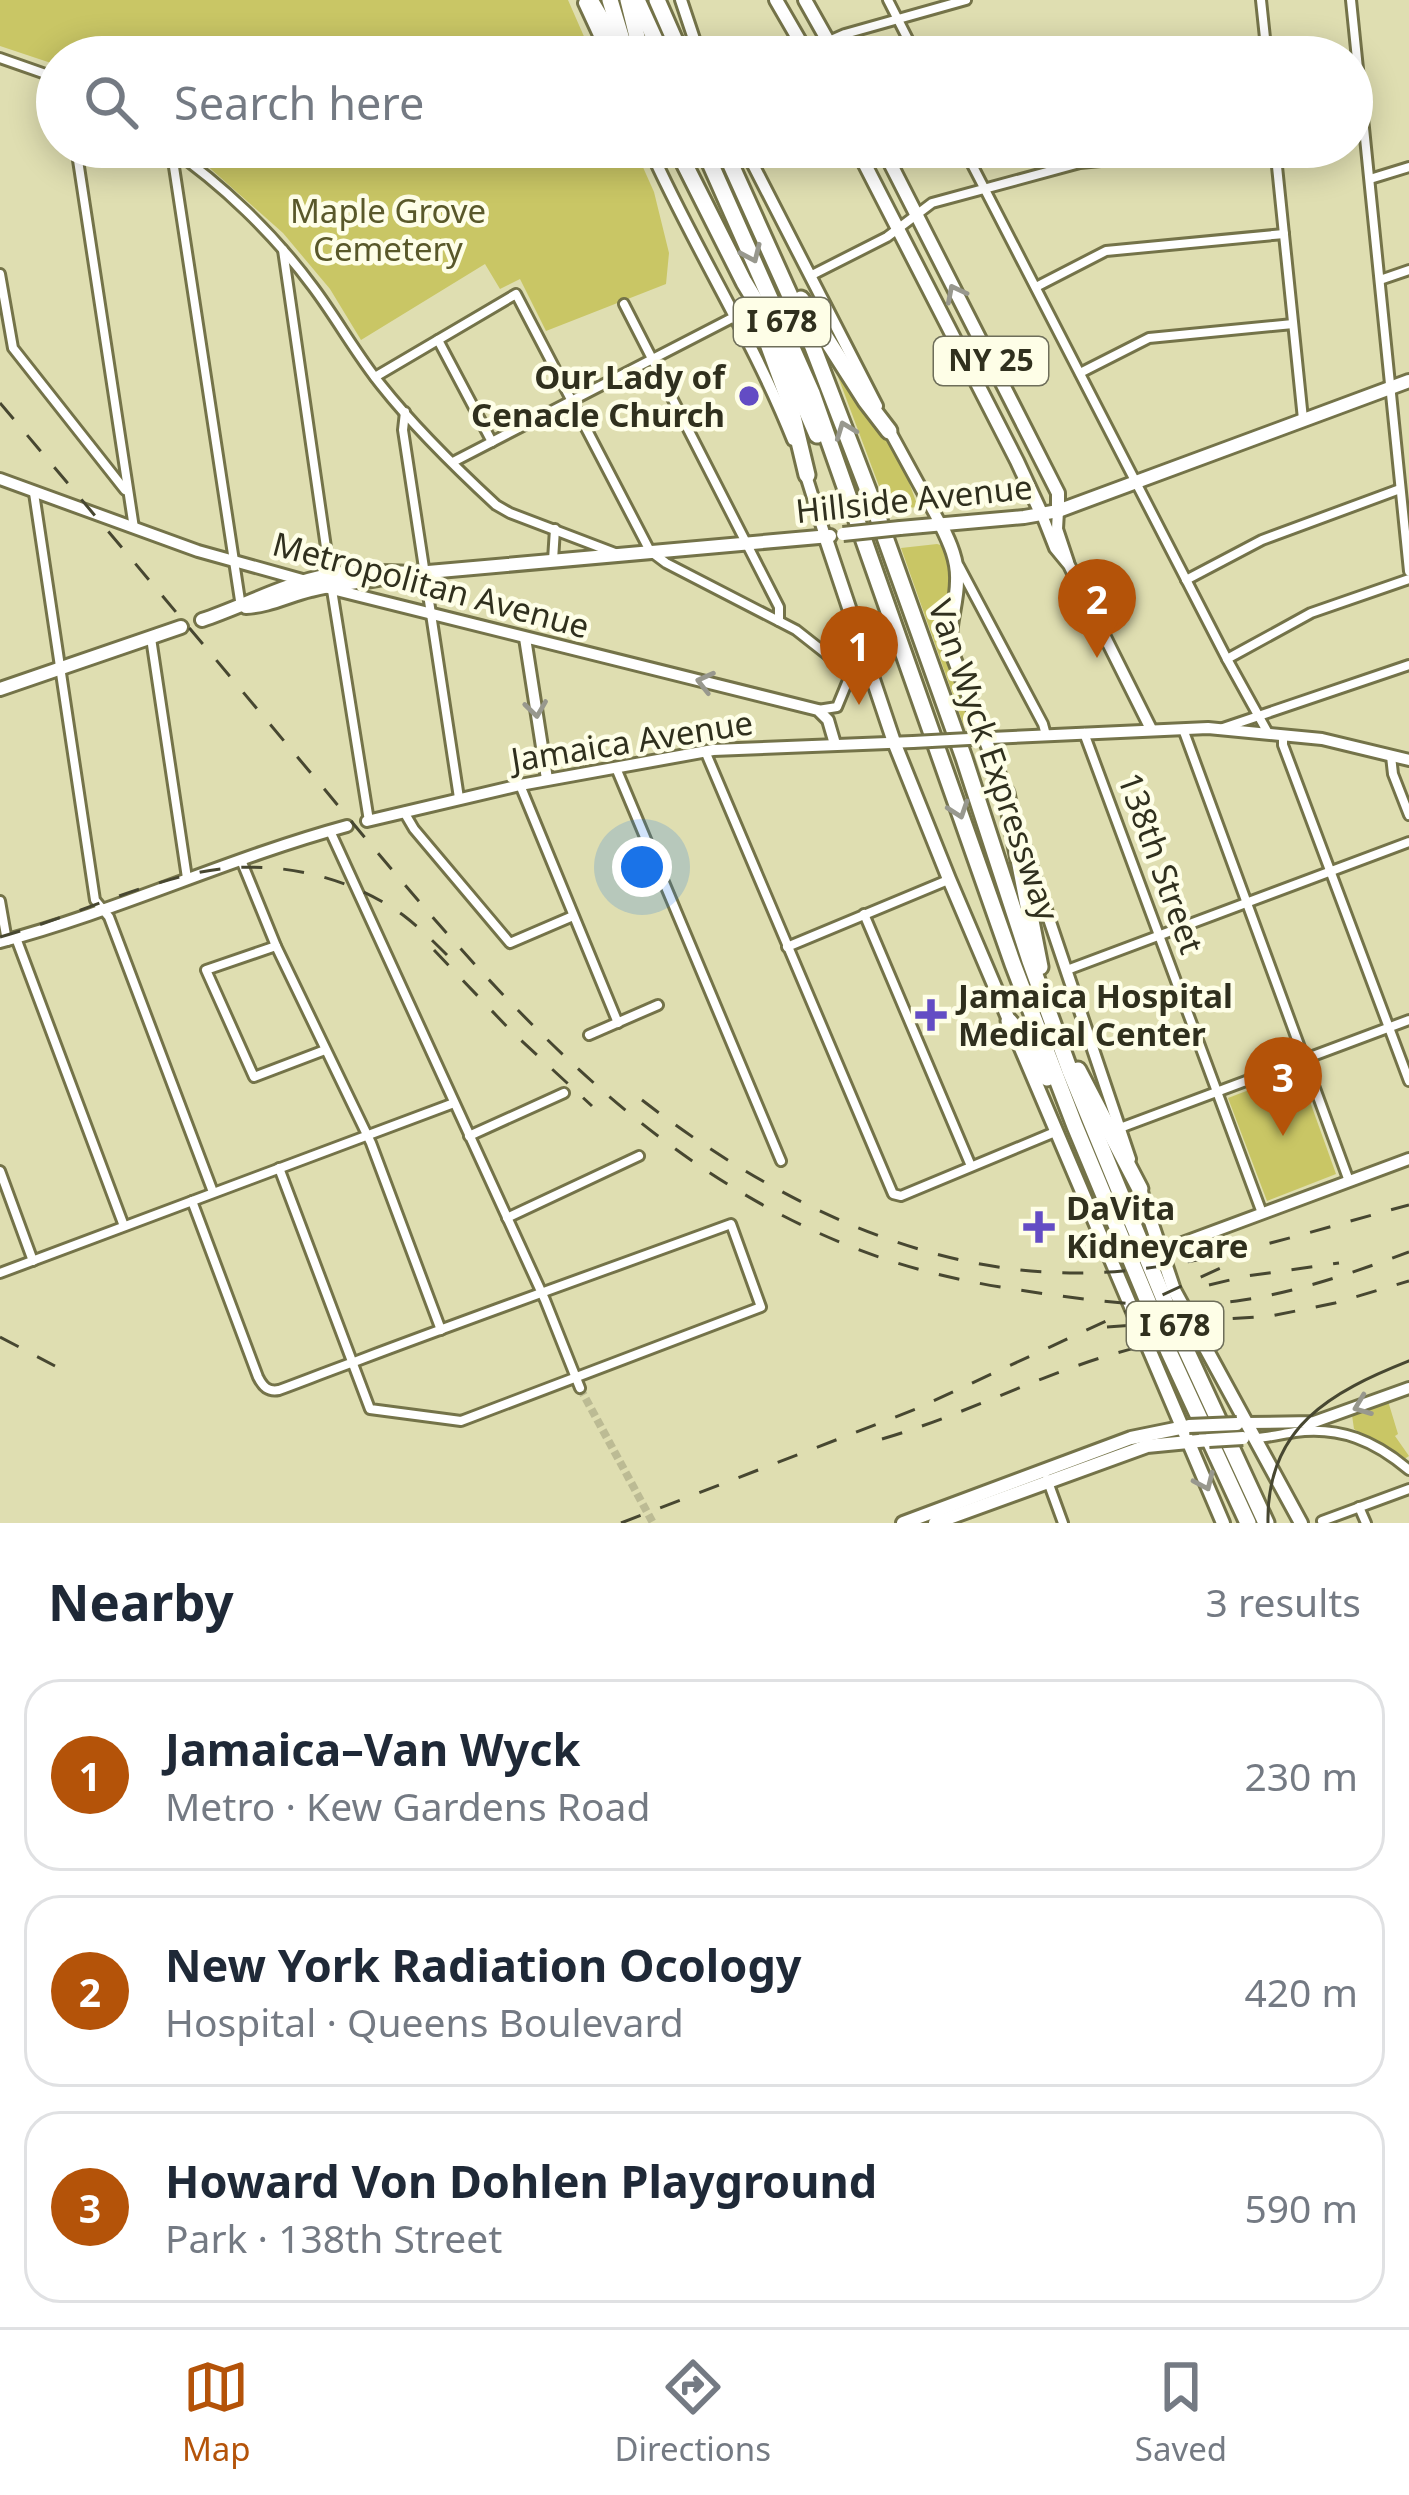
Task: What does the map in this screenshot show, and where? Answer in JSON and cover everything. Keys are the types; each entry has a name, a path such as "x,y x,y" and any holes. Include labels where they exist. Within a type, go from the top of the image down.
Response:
{"highway":[{"path":"587,0 612,36"},
{"path":"610,0 620,36"},
{"path":"628,0 637,36"},
{"path":"637,0 653,36"},
{"path":"657,0 673,36"},
{"path":"667,0 676,36"},
{"path":"689,168 744,282 790,404 807,475"},
{"name":"Van Wyck Expressway","path":"713,168 801,366 1008,951 1075,1126 1169,1352 1248,1523"},
{"name":"Van Wyck Expressway","path":"732,168 813,347 879,519 1060,1044 1174,1326 1266,1523"},
{"path":"765,240 889,430"},
{"path":"744,282 767,320 850,502"},
{"path":"1006,793 1050,1017"},
{"path":"1010,1021 1075,1126"},
{"path":"1060,1044 1084,1079 1140,1189"}],"main road":[{"path":"587,0 600,36"},
{"path":"681,0 693,36"},
{"path":"776,0 797,36"},
{"path":"805,0 826,36"},
{"path":"659,168 774,397 807,475 894,742 1223,1523"},
{"path":"755,168 941,525"},
{"name":"NY 25","path":"866,168 1042,515"},
{"name":"NY 25","path":"893,168 1058,493 1058,511"},
{"name":"Hillside Avenue","path":"241,607 259,607 380,571 425,572 1042,515 1409,381"},
{"name":"Metropolitan Avenue","path":"1,480 234,562 307,581"},
{"path":"1058,511 1057,529 1069,566 1151,729"},
{"path":"1042,515 1055,548 1069,566"},
{"name":"Van Wyck Expressway","path":"941,525 958,580 950,644 1006,793 1174,1290 1249,1438 1301,1523"},
{"name":"Hillside Avenue","path":"202,620 307,581 366,582 403,573"},
{"path":"366,582 369,594 390,602"},
{"name":"Metropolitan Avenue","path":"329,584 431,614 818,710"},
{"path":"0,688 181,628"},
{"path":"525,638 547,779"},
{"path":"818,710 828,720 835,744"},
{"name":"Jamaica Avenue","path":"369,821 520,784 705,751 1182,728 1336,742 1409,760"},
{"path":"8,940 280,844 347,826"},
{"path":"1161,1251 1409,1159"},
{"path":"935,1523 1141,1435 1185,1427 1314,1422 1409,1388"},
{"path":"1046,1476 1147,1446 1249,1438"},
{"path":"902,1523 962,1513"}],"street":[{"path":"888,0 906,36"},
{"path":"845,36 965,0"},
{"path":"1261,0 1265,36"},
{"path":"1352,0 1355,36"},
{"path":"0,58 36,70"},
{"path":"1370,179 1409,167"},
{"path":"79,168 134,528"},
{"path":"174,168 241,607"},
{"path":"193,168 283,250 375,377 500,508 619,554"},
{"path":"974,168 1268,733"},
{"path":"810,276 897,230 932,203 1063,168"},
{"path":"1278,168 1303,420"},
{"path":"1227,658 1311,614 1409,575 1407,512 1400,489 1369,168"},
{"path":"1036,287 1106,251 1284,234"},
{"path":"283,250 329,584 369,821"},
{"path":"1380,280 1409,270"},
{"path":"0,276 14,348 127,493"},
{"path":"290,300 293,285 307,278"},
{"path":"375,377 516,294 650,551 809,639 860,680 873,682"},
{"path":"624,304 780,610 778,621"},
{"path":"453,462 734,317"},
{"path":"1080,373 1149,338 1293,324"},
{"path":"438,340 492,442"},
{"path":"406,412 403,430 459,798"},
{"path":"1186,580 1262,540 1400,489"},
{"path":"34,491 95,900 109,916 213,1192"},
{"path":"553,560 555,529"},
{"path":"956,562 1046,735"},
{"path":"151,638 187,878"},
{"path":"1221,729 1409,664"},
{"path":"818,710 837,707 851,673"},
{"path":"1182,728 1349,1181"},
{"name":"138th Street","path":"1084,733 1262,1213"},
{"path":"1283,735 1409,1082"},
{"path":"705,751 891,1192 901,1196 1057,1131"},
{"path":"1391,756 1409,815"},
{"path":"616,767 781,1161"},
{"path":"520,784 618,1023"},
{"path":"404,812 510,944 573,916"},
{"path":"330,831 578,1383"},
{"path":"1067,970 1409,842"},
{"path":"241,860 276,946 367,1134 441,1330"},
{"path":"787,946 949,879"},
{"path":"0,901 8,940 124,1226"},
{"path":"864,914 971,1166"},
{"path":"276,946 206,970 254,1077 326,1050"},
{"path":"589,1035 658,1005"},
{"path":"1120,1128 1409,1020"},
{"path":"469,1136 564,1093"},
{"path":"0,1273 454,1103"},
{"path":"507,1218 639,1156"},
{"path":"192,1201 264,1388 279,1390 354,1362 541,1293 731,1224 761,1307 578,1383 461,1421 370,1409 354,1362 279,1168"},
{"path":"0,1171 33,1261"},
{"path":"1249,1438 1343,1432 1374,1444 1409,1470"},
{"path":"1046,1476 1063,1523"},
{"path":"1322,1521 1409,1489"},
{"path":"1360,1507 1366,1523"}],"green space":[{"path":"0,0 568,0 584,36 36,36 36,58 0,46"},
{"name":"Maple Grove Cemetery","path":"210,168 643,168 669,253 666,284 546,331 520,279 500,289 485,264 361,340 330,289 283,233"},
{"path":"828,350 899,455 918,507 888,510"},
{"path":"944,546 951,569 943,645 967,713 964,726 901,548"},
{"path":"1299,1071 1336,1174 1267,1201 1228,1098"},
{"path":"1388,1401 1395,1436 1409,1456 1403,1460 1354,1429 1352,1415"}],"tunnel":[{"path":"580,1388 653,1523"}],"tram line":[{"path":"1268,1523 1278,1462 1308,1418 1354,1386 1409,1361"}],"railway":[{"path":"0,403 486,976 615,1101 685,1156 761,1204 842,1243 933,1273 1026,1291 1134,1304 1189,1305 1265,1296 1409,1252"},
{"path":"0,937 192,874 274,868 329,879 380,900 450,958"},
{"path":"434,950 592,1106"},
{"path":"642,1100 752,1175 811,1207 934,1253 999,1267 1065,1273 1167,1265 1272,1243 1409,1205"},
{"path":"1209,1285 1339,1263"},
{"path":"621,1523 916,1409 1227,1265"},
{"path":"1107,1327 1271,1316 1409,1281"},
{"path":"0,1337 55,1366"},
{"path":"882,1439 1112,1354 1194,1337"}],"place":[{"name":"Our Lady of Cenacle Church","path":"749,396"},
{"name":"New York Radiation Ocology","path":"1097,658"},
{"name":"Jamaica–Van Wyck","path":"859,705"},
{"name":"Jamaica Hospital Medical Center","path":"931,1015"},
{"name":"Howard Von Dohlen Playground","path":"1283,1136"},
{"name":"DaVita Kidneycare","path":"1039,1227"}]}
